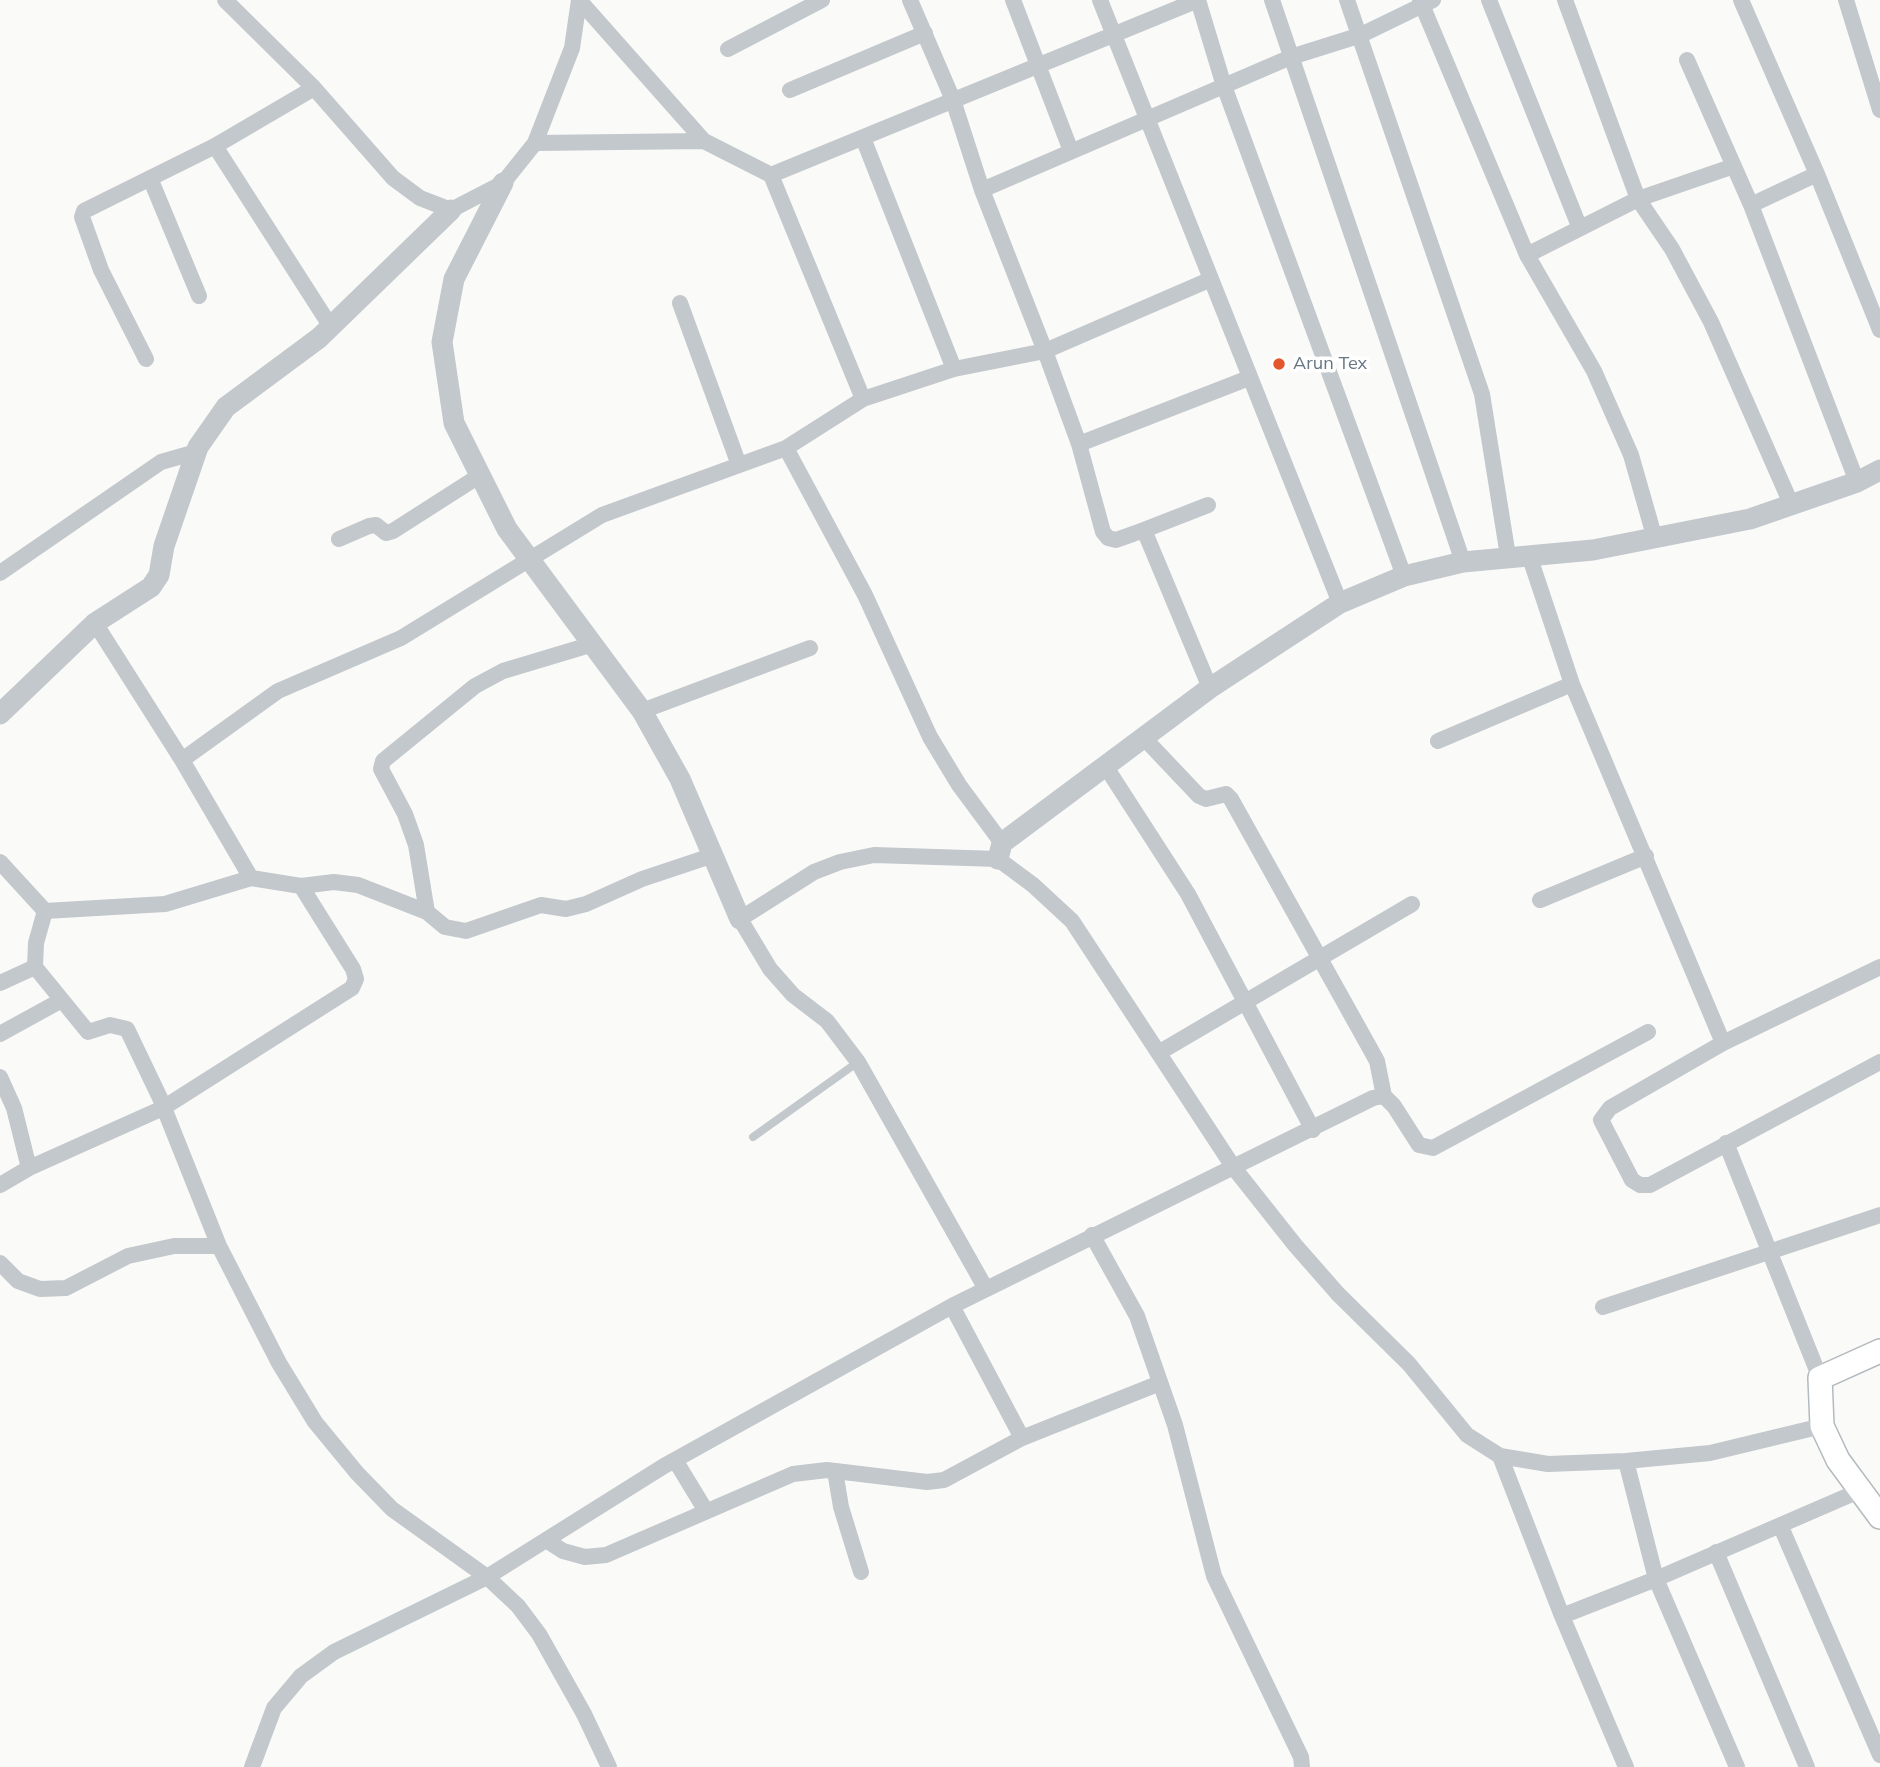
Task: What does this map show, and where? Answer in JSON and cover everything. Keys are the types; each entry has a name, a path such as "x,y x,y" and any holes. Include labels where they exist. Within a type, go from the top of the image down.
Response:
{"main road":[{"path":"1880,1351 1819,1378 1822,1426 1838,1460 1880,1517"}],"street":[{"path":"225,0 314,88 393,178 420,198 451,210"},
{"path":"579,0 704,141 771,175 863,399"},
{"path":"579,0 572,48 536,143 503,183 454,279 442,342 454,423 478,476 507,529 642,711 680,779 715,855 740,919 770,969 793,995 827,1021 858,1062 986,1289"},
{"path":"728,50 822,0"},
{"path":"910,0 953,100 982,190 1079,444 1103,532 1116,540 1208,505"},
{"path":"1013,0 1071,151"},
{"path":"1100,0 1209,280 1340,603"},
{"path":"771,175 1198,0 1224,86 1404,576"},
{"path":"1272,0 1463,562"},
{"path":"1347,0 1482,394 1518,556 1723,1043"},
{"path":"1489,0 1580,226"},
{"path":"1565,0 1638,199 1672,248 1711,322 1792,506"},
{"path":"1741,0 1818,174 1880,330"},
{"path":"1846,0 1880,110"},
{"path":"982,190 1291,57 1361,35 1425,2 1527,255 1594,371 1631,455 1655,539"},
{"path":"790,90 925,33"},
{"path":"1687,61 1751,205 1857,482"},
{"path":"146,359 101,270 82,217 85,211 215,146 314,88"},
{"path":"863,138 954,369"},
{"path":"536,143 704,141"},
{"path":"215,146 331,327"},
{"path":"1527,255 1638,199 1734,166"},
{"path":"1751,205 1818,174"},
{"path":"150,178 199,296"},
{"path":"0,714 95,623 151,587 159,575 164,546 196,452 226,407 331,327 451,210 503,183"},
{"path":"182,760 278,691 401,638 601,516 786,448 863,399 954,369 1045,351 1209,280"},
{"path":"680,303 739,465"},
{"path":"1079,444 1249,378"},
{"path":"786,448 865,595 930,737 1000,851 1072,921 1234,1168 1295,1245 1338,1294 1409,1364 1467,1435 1500,1456 1548,1464 1626,1461 1710,1453 1822,1426"},
{"path":"0,573 162,463 196,452"},
{"path":"740,919 814,872 840,862 874,855 1000,851 1210,688 1340,603 1404,576 1463,562 1593,550 1750,519 1857,482 1880,470"},
{"path":"339,539 369,526 376,525 386,533 393,531 478,476"},
{"path":"1144,530 1210,688"},
{"path":"95,623 182,760 251,878"},
{"path":"427,912 416,845 405,814 382,769 383,761 475,686 503,671 593,644"},
{"path":"642,711 810,648"},
{"path":"1438,741 1572,684"},
{"path":"1144,738 1199,796 1206,799 1226,794 1231,799 1377,1061 1384,1096 1394,1106 1419,1145 1433,1148 1648,1031"},
{"path":"1106,767 1188,894 1312,1130"},
{"path":"45,911 165,904 251,878 301,886 334,882 358,885 427,912 444,927 466,931 541,905 566,909 586,904 642,880 715,855"},
{"path":"1540,900 1646,856"},
{"path":"0,862 45,911"},
{"path":"0,1185 29,1168 163,1108 352,988 356,979 353,969 301,886"},
{"path":"1160,1052 1412,904"},
{"path":"45,911 36,943 35,967 60,1001 88,1032 110,1025 127,1029 163,1108 219,1246 279,1363 315,1422 356,1473 392,1509 487,1577 518,1606 539,1634 584,1714 609,1767"},
{"path":"0,983 35,967"},
{"path":"1880,967 1723,1043 1610,1108 1601,1120 1632,1180 1640,1185 1650,1185 1880,1062"},
{"path":"0,1034 60,1001"},
{"path":"0,1077 14,1108 29,1168"},
{"path":"251,1767 274,1708 301,1676 334,1652 487,1577 675,1460 952,1307 1092,1235 1373,1098 1384,1096"},
{"path":"1726,1143 1819,1378"},
{"path":"1603,1307 1880,1215"},
{"path":"1092,1235 1137,1316 1193,1486 1214,1576 1301,1757 1302,1767"},
{"path":"0,1263 18,1282 40,1289 66,1288 128,1256 174,1246 219,1246"},
{"path":"952,1307 1022,1438"},
{"path":"546,1540 563,1551 585,1557 606,1555 793,1474 835,1471 927,1482 944,1480 1022,1438 1160,1383"},
{"path":"1500,1456 1562,1616 1626,1767"},
{"path":"675,1460 706,1511"},
{"path":"1626,1461 1656,1578 1737,1767"},
{"path":"835,1471 841,1507 861,1572"},
{"path":"1562,1616 1782,1527 1859,1491"},
{"path":"1782,1527 1880,1755"},
{"path":"1716,1552 1807,1767"}],"lane":[{"path":"753,1137 858,1062"}],"place":[{"name":"Arun Tex","path":"1279,364"}]}
